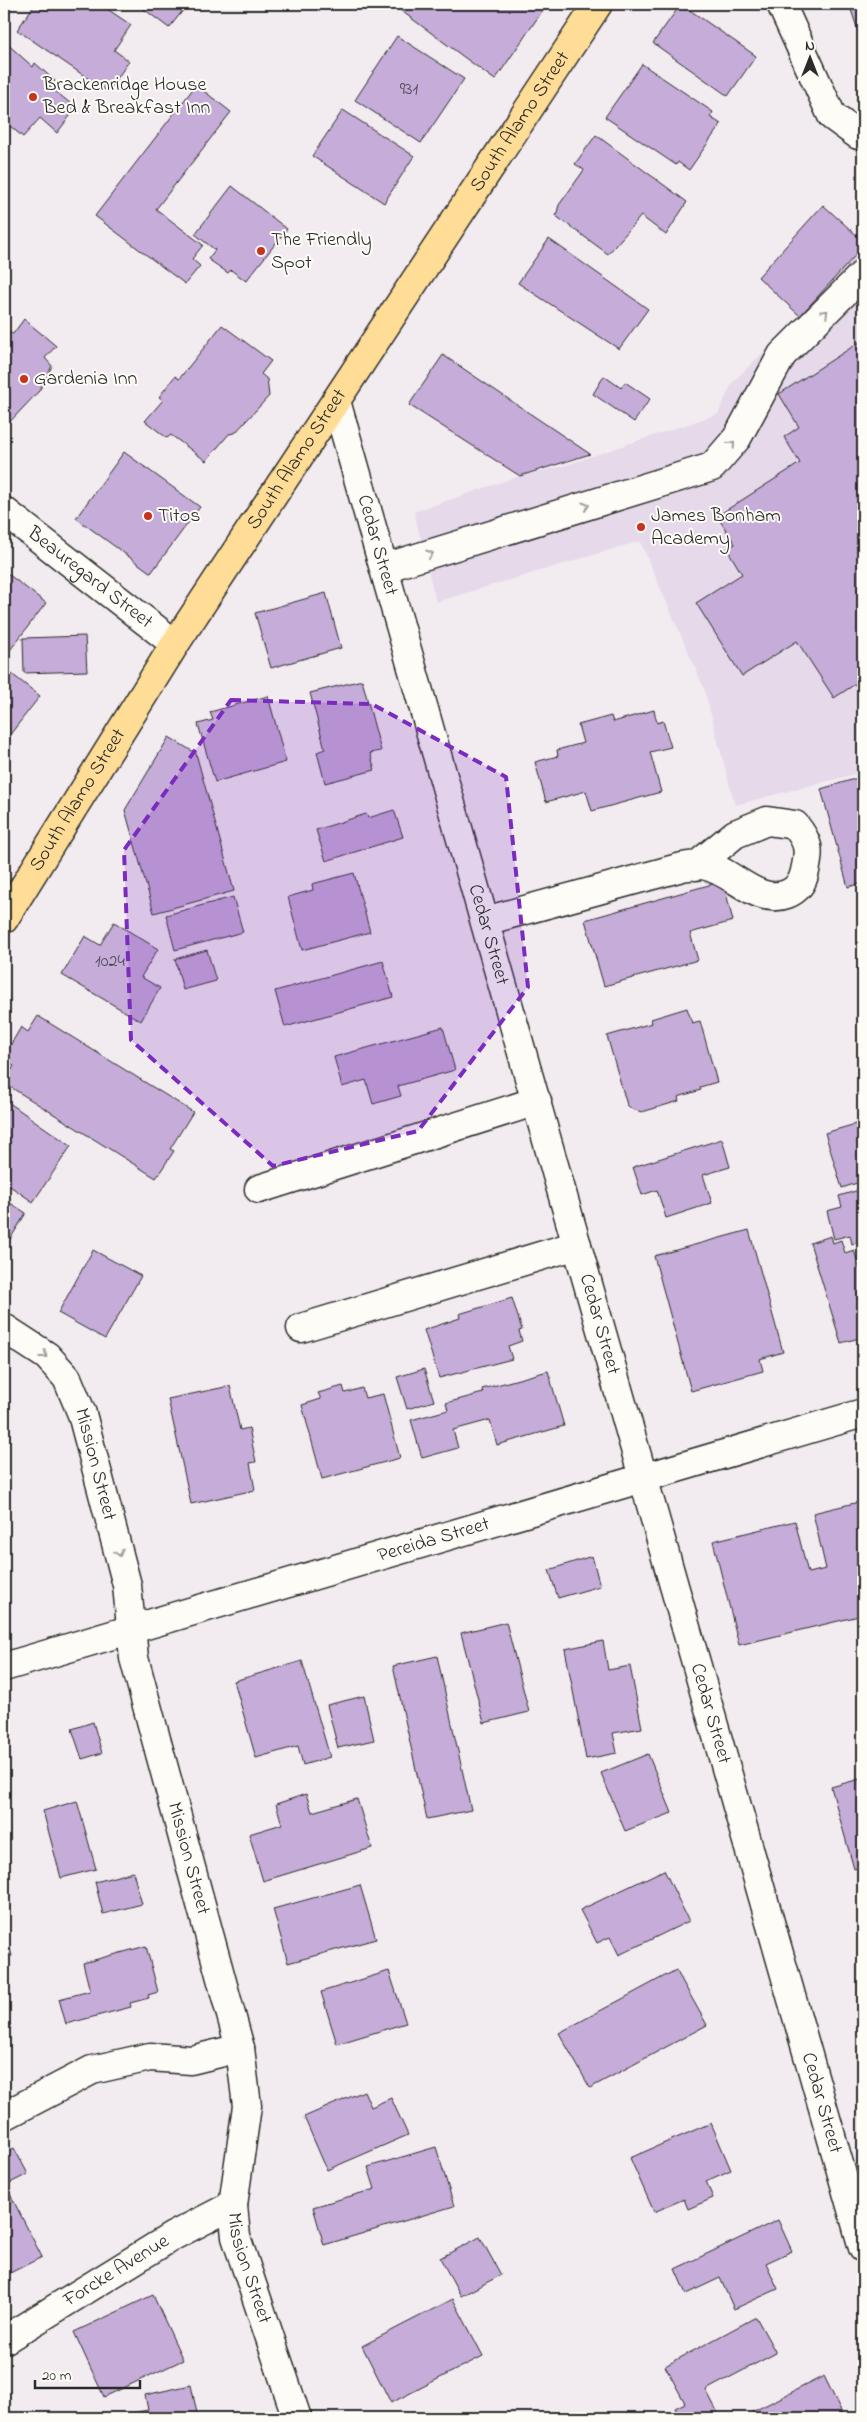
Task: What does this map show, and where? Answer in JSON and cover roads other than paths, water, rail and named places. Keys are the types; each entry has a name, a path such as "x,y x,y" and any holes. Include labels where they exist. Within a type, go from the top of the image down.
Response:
{"main road":[{"name":"South Alamo Street","path":"4,919 175,644 598,4"}],"street":[{"path":"781,4 832,116 858,135 863,135"},
{"path":"384,568 712,467 737,438 782,355 863,274"},
{"name":"Cedar Street","path":"336,401 863,2248"},
{"name":"Beauregard Street","path":"4,511 175,644"},
{"path":"485,921 682,867 696,866"},
{"path":"259,1189 536,1101"},
{"path":"301,1328 577,1244"},
{"name":"Mission Street","path":"4,1328 47,1356 67,1378 82,1414 127,1585 134,1658 240,2048 247,2106 233,2205 236,2237 297,2418"},
{"name":"Pereida Street","path":"4,1667 863,1413"},
{"path":"4,2116 92,2070 150,2058 191,2060 240,2048"},
{"name":"Forcke Avenue","path":"4,2340 173,2236 233,2205"}],"place":[{"name":"Brackenridge House Bed & Breakfast Inn","path":"33,97"},
{"name":"The Friendly Spot","path":"261,251"},
{"name":"Gardenia Inn","path":"24,379"},
{"name":"Titos","path":"148,516"},
{"name":"James Bonham Academy","path":"641,527"}]}
